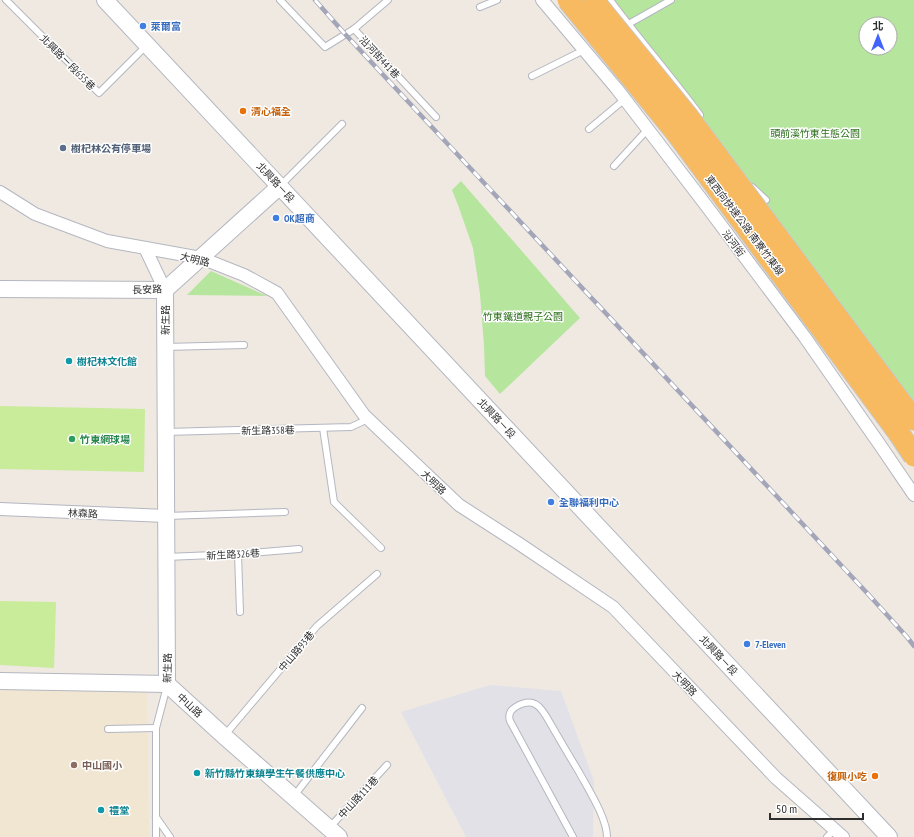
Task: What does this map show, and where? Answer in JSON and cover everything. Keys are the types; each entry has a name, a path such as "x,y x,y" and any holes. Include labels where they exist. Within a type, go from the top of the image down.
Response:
{"highway":[{"name":"東西向快速公路 南寮竹東線","path":"568,0 675,131 898,432 914,456"},
{"name":"東西向快速公路 南寮竹東線","path":"593,0 689,118 914,420"}],"street":[{"name":"北興路ㄧ段","path":"105,0 889,837"},
{"name":"沿河街","path":"542,0 562,20 584,50 648,128 804,336 914,495"},
{"name":"長安路","path":"0,289 165,290 280,186"},
{"name":"大明路","path":"0,192 35,214 107,241 201,258 244,275 277,293 368,419 459,505 518,543 613,608 776,778 835,835"},
{"name":"新生路","path":"145,248 165,290 167,684"},
{"name":"林森路","path":"0,509 166,516"},
{"path":"0,681 167,684"},
{"name":"中山路","path":"167,684 334,833"}],"lane":[{"name":"北興路ㄧ段655巷","path":"6,0 99,93 147,45"},
{"path":"280,0 324,46 354,29"},
{"name":"沿河街441巷","path":"388,0 354,29 436,117"},
{"path":"480,7 497,0"},
{"path":"610,0 702,118"},
{"path":"610,32 629,25 671,0"},
{"path":"580,24 602,30"},
{"path":"532,76 584,50"},
{"path":"589,129 625,99"},
{"path":"280,186 342,124"},
{"path":"614,166 648,128"},
{"path":"749,183 766,200"},
{"name":"新生路","path":"165,348 244,345"},
{"name":"新生路358巷","path":"166,432 351,427 368,419"},
{"path":"323,428 334,502 381,548"},
{"path":"166,516 285,512"},
{"name":"新生路326巷","path":"166,557 238,554 299,549"},
{"path":"238,554 240,612"},
{"name":"中山路93巷","path":"224,736 317,626 377,574"},
{"name":"新生路","path":"156,837 156,728 167,684"},
{"path":"573,837 510,721 509,716 511,712 519,705 528,702 535,704 546,716 591,794 607,832 607,837"},
{"path":"293,797 362,708"},
{"path":"108,729 156,728"},
{"name":"中山路111巷","path":"334,833 387,765"},
{"path":"156,817 170,837"}],"shaded area":[{"path":"490,685 561,691 594,781 593,837 466,837 401,712"},
{"name":"中山國小","path":"0,688 147,693 149,837 0,837"}],"green space":[{"name":"頭前溪竹東生態公園","path":"587,0 914,0 914,423"},
{"name":"竹東鐵道親子公園","path":"461,181 580,318 500,394 485,376 480,294 473,248 452,190"},
{"path":"211,271 267,296 187,295"},
{"name":"竹東網球場","path":"0,406 145,409 144,472 0,469"},
{"path":"0,601 56,602 54,668 0,665"}],"railway":[{"path":"315,0 345,34 868,594 914,646"}],"place":[{"name":"萊爾富","path":"143,26"},
{"name":"清心福全","path":"243,111"},
{"name":"樹杞林公有停車場","path":"63,148"},
{"name":"OK超商","path":"276,218"},
{"name":"樹杞林文化館","path":"69,361"},
{"name":"竹東網球場","path":"72,439"},
{"name":"全聯福利中心","path":"551,502"},
{"name":"7-Eleven","path":"747,644"},
{"name":"中山國小","path":"74,765"},
{"name":"新竹縣竹東鎮學生午餐供應中心","path":"197,773"},
{"name":"復興小吃","path":"875,776"},
{"name":"禮堂","path":"101,810"}]}
